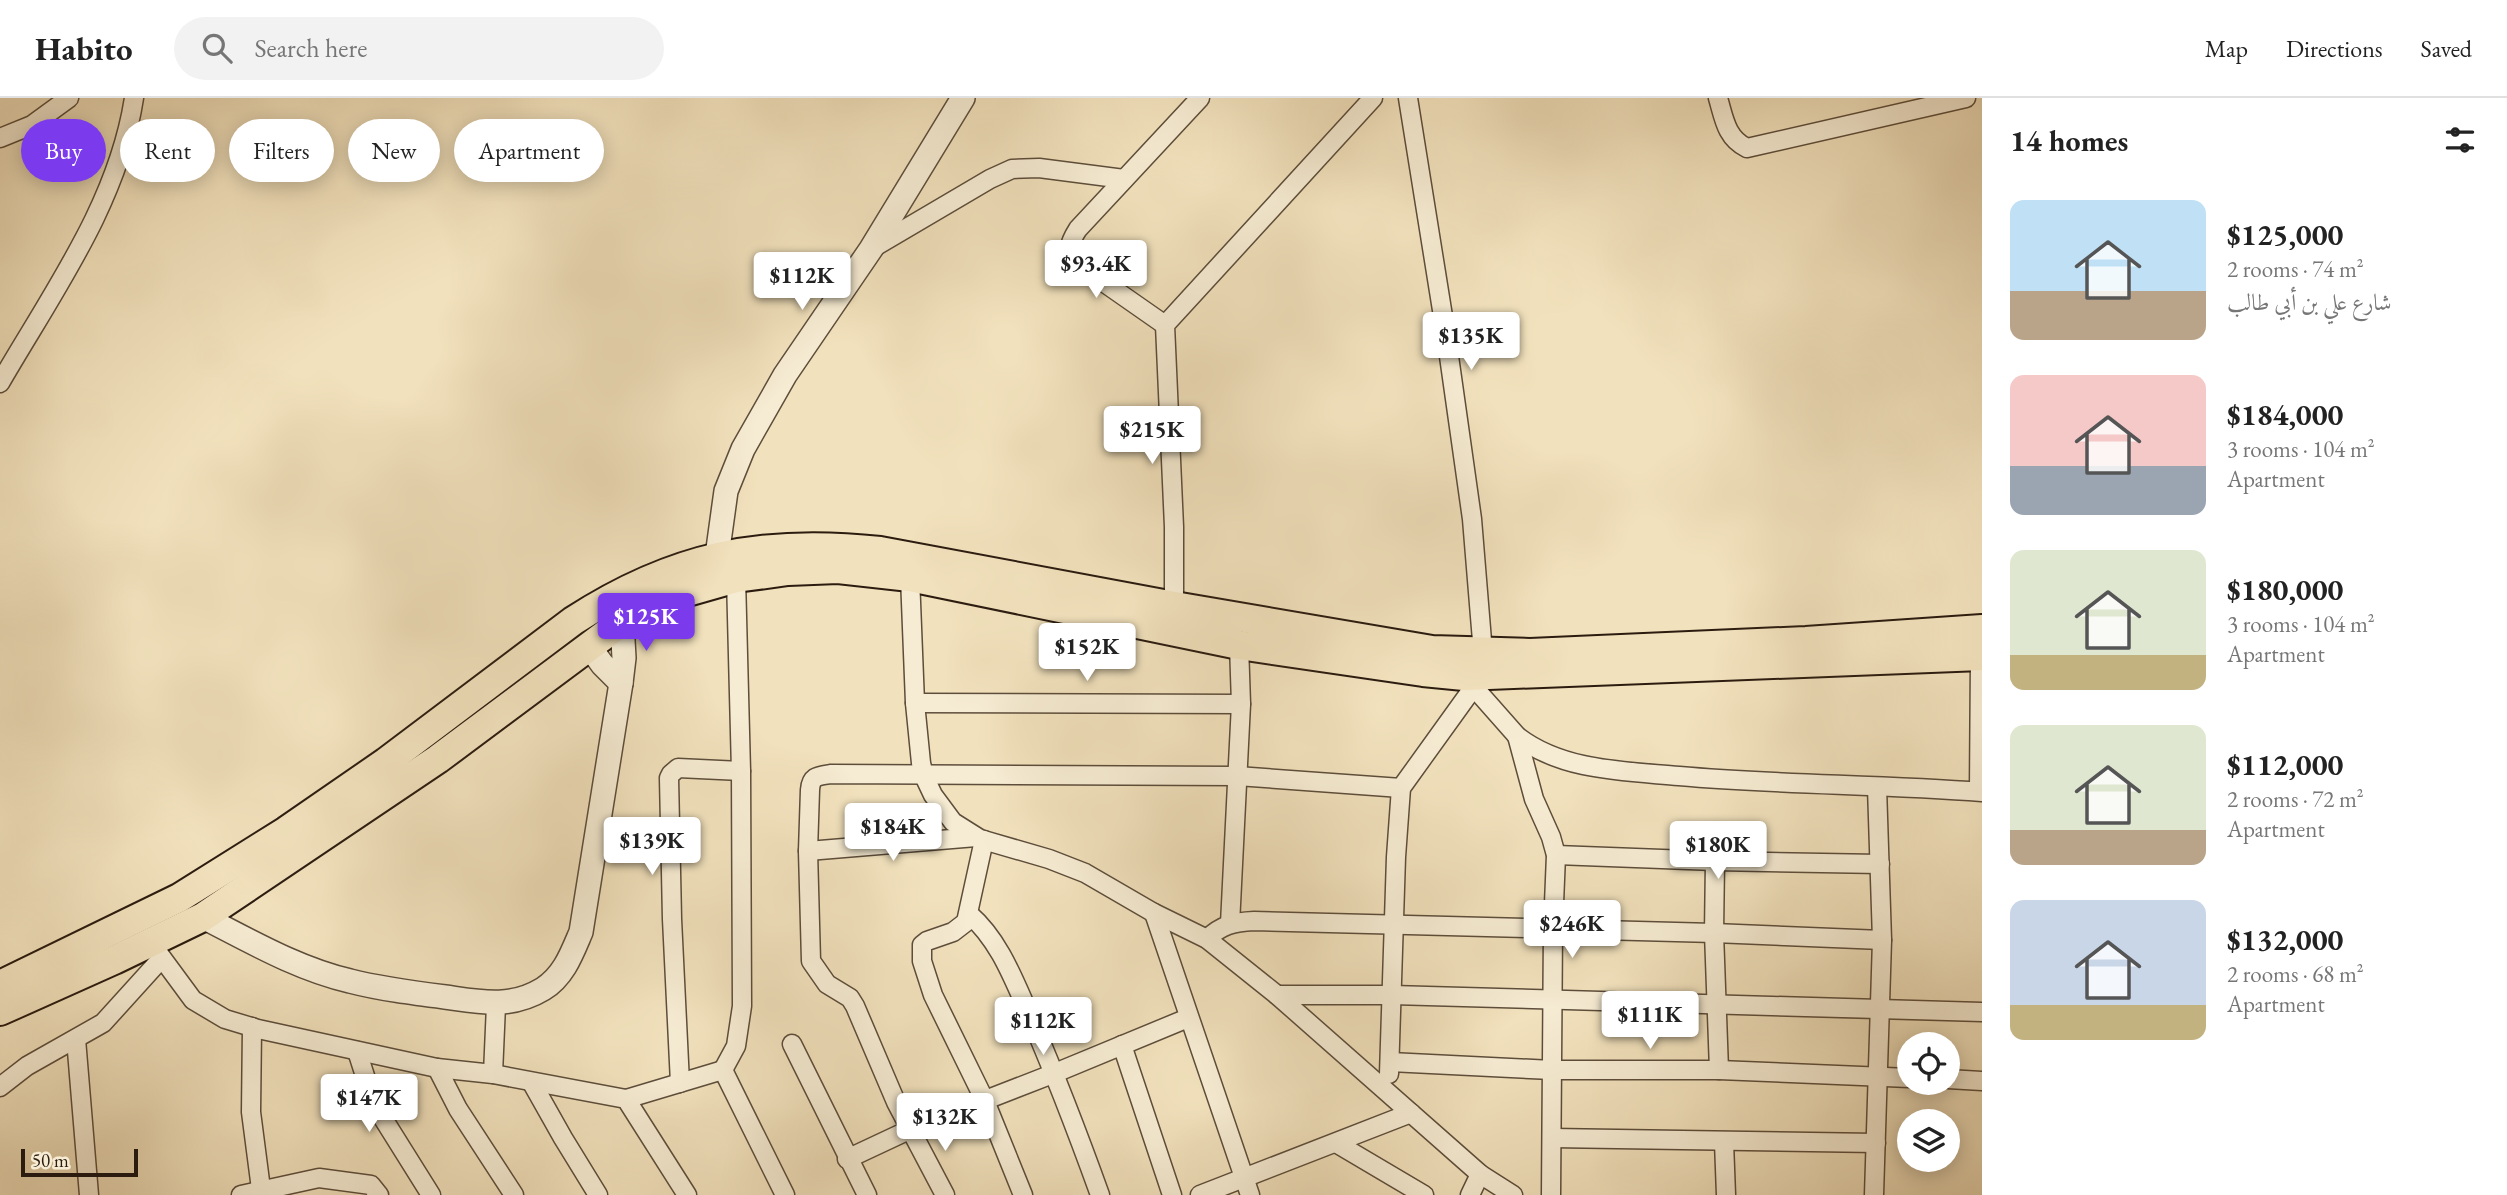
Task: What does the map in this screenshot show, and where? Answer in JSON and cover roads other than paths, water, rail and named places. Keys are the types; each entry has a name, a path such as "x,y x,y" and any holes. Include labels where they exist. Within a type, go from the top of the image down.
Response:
{"main road":[{"path":"0,1011 156,951 395,772 573,621 647,579 717,556 757,549 840,547 880,551 1174,606 1432,650 1530,653 1806,641 1981,647"},
{"path":"0,985 179,898 286,831 395,772 622,622 687,592 736,578 788,571 838,569 910,577 1239,645 1469,682 1981,647"}],"street":[{"path":"0,138 32,125 69,98"},
{"path":"0,383 81,246 114,174 125,141 134,98"},
{"path":"717,556 726,491 743,449 792,366 871,249 963,98"},
{"path":"1165,325 1070,256 1071,240 1078,229 1200,98"},
{"path":"1174,606 1174,527 1165,325 1373,98"},
{"path":"1408,98 1472,519 1483,653"},
{"path":"1718,98 1729,133 1747,148 1966,98"},
{"path":"871,249 989,179 1012,169 1039,168 1124,179"},
{"path":"910,577 915,704 924,776 942,810 953,822 980,839 1049,859 1085,873 1154,913 1207,939 1277,995 1480,1174 1513,1195"},
{"path":"0,1087 27,1066 112,1016 156,951 193,1000 225,1019 438,1068 494,1074 626,1099 723,1070 736,1046 742,1006 741,771 736,578"},
{"path":"203,917 306,967 348,981 404,992 496,1004 527,997 545,988 565,968 581,932 621,683 624,658 622,622"},
{"path":"1230,924 1241,704 1239,645"},
{"path":"589,646 621,683"},
{"path":"1387,1091 1401,788 1469,682 1517,736 1540,752 1558,758 1620,770 1728,780 1981,792 1981,647"},
{"path":"915,704 1241,704"},
{"path":"1517,736 1534,799 1551,836 1556,855 1551,1195"},
{"path":"680,1083 672,919 670,778 678,768 741,771"},
{"path":"945,1195 886,1081 855,1006 850,998 827,984 811,961 808,851 810,781 813,777 831,774 1237,776 1401,788"},
{"path":"1874,1195 1882,940 1877,787"},
{"path":"808,851 980,839"},
{"path":"980,839 969,914 961,927 927,941 922,946 922,961 933,995 985,1101 1023,1195"},
{"path":"1556,855 1880,864"},
{"path":"1714,861 1715,1004 1719,1070"},
{"path":"1154,913 1247,1186"},
{"path":"969,914 992,938 1055,1073 1100,1195"},
{"path":"1207,939 1218,929 1230,924 1254,921 1882,940"},
{"path":"1277,995 1392,995 1982,1012"},
{"path":"494,1074 496,1004"},
{"path":"847,1159 911,1129 1188,1018"},
{"path":"252,1027 251,1112 261,1189"},
{"path":"76,1039 89,1195"},
{"path":"792,1044 866,1195"},
{"path":"1122,1045 1172,1195"},
{"path":"357,1051 374,1104 431,1195"},
{"path":"1390,1062 1552,1070 1719,1070 1897,1078"},
{"path":"438,1068 458,1109 514,1195"},
{"path":"723,1070 785,1195"},
{"path":"1960,1080 1982,1081"},
{"path":"532,1083 598,1195"},
{"path":"626,1099 687,1195"},
{"path":"1200,1195 1247,1186 1336,1143 1411,1113"},
{"path":"1552,1138 1876,1143"},
{"path":"1724,1142 1726,1195"},
{"path":"1336,1143 1424,1195"},
{"path":"1470,1195 1480,1174"},
{"path":"241,1195 261,1189 295,1188 319,1178 371,1185 379,1195"}]}
